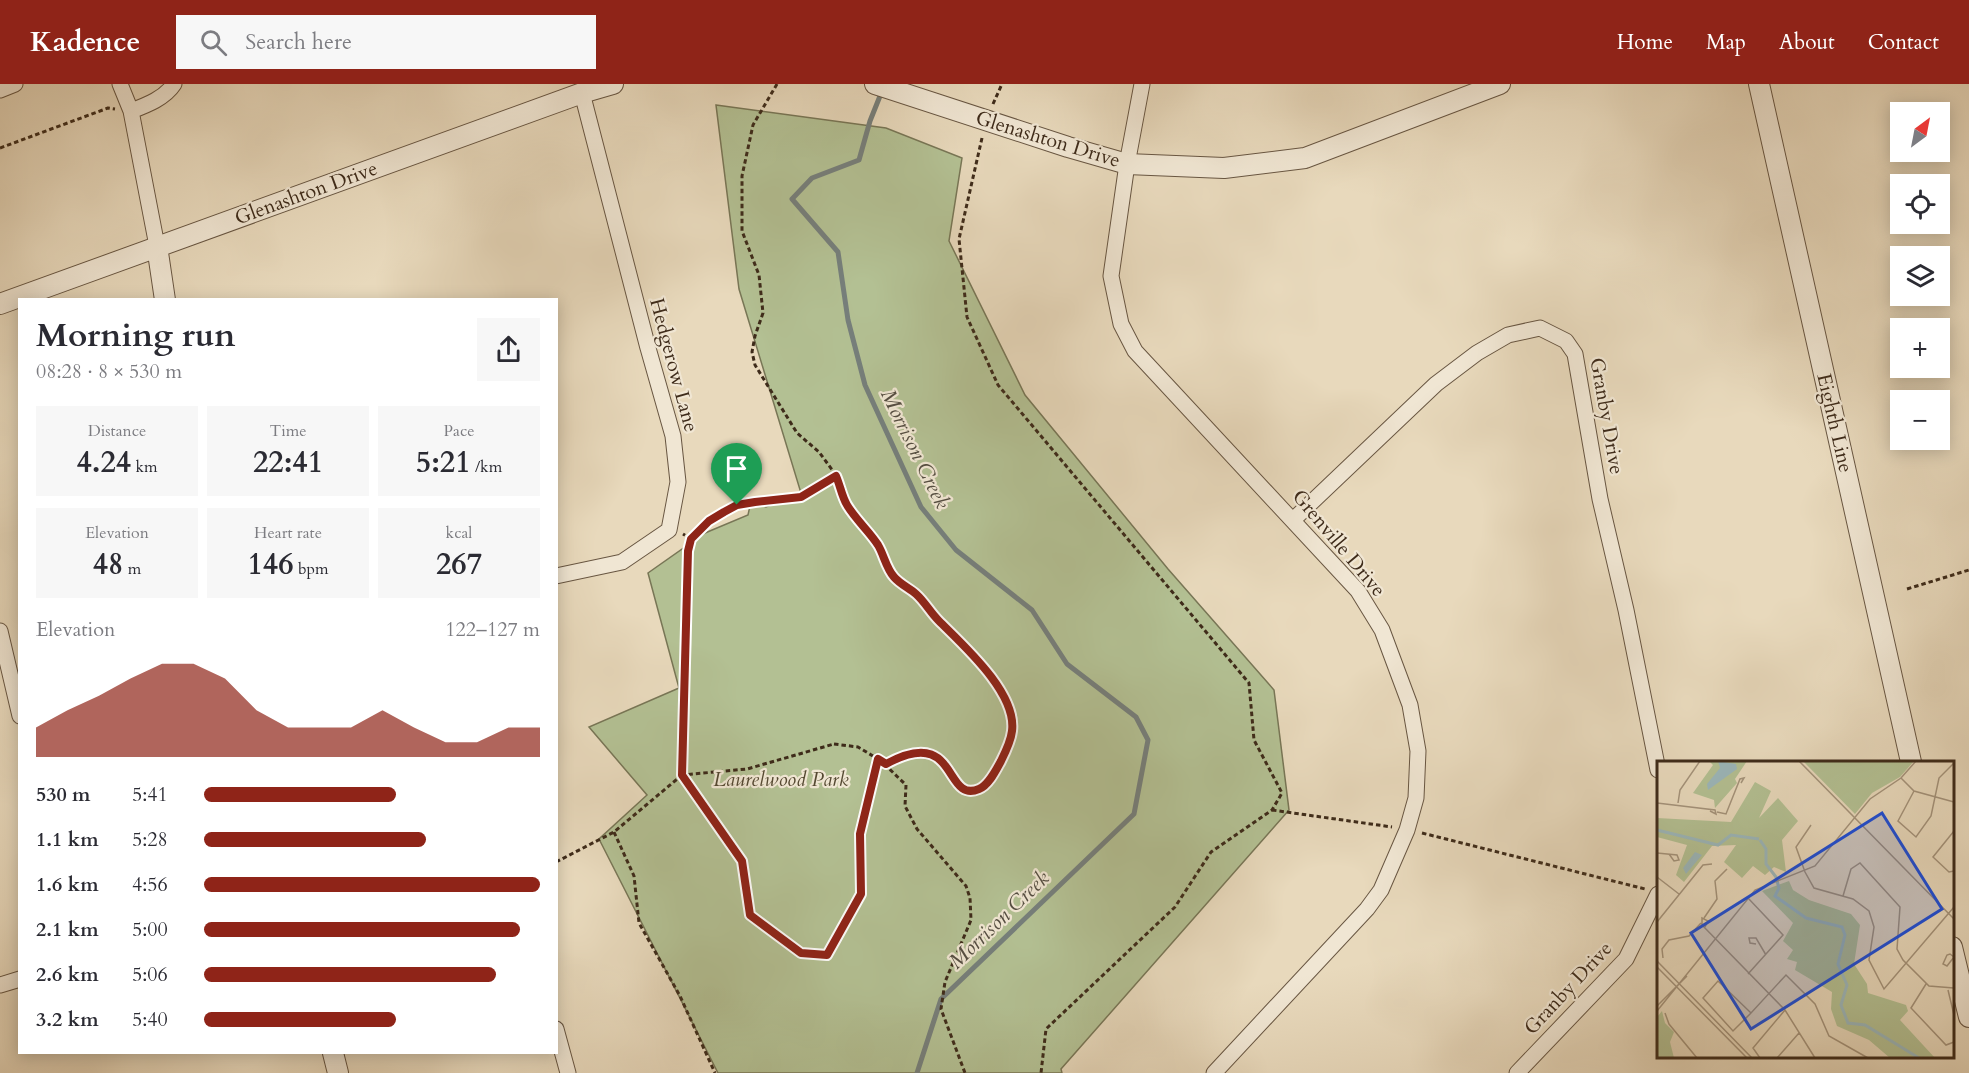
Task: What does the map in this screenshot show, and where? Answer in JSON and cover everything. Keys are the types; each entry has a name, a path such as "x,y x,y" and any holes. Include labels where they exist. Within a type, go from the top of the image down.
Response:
{"street":[{"path":"0,90 15,84"},
{"path":"120,84 131,111 165,298"},
{"path":"131,111 157,99 170,90 174,84"},
{"name":"Glenashton Drive","path":"0,304 582,93 613,84"},
{"name":"Glenashton Drive","path":"875,84 1127,164 1224,168 1305,158 1500,84"},
{"name":"Grenville Drive","path":"1142,84 1127,164 1112,276 1122,324 1136,351 1358,591 1382,630 1410,705 1418,751 1416,798 1407,830 1380,891 1214,1073"},
{"name":"Eighth Line","path":"1759,84 1911,761"},
{"name":"Hedgerow Lane","path":"558,576 622,562 669,530 678,482 673,436 582,93"},
{"name":"Granby Drive","path":"1293,520 1436,384 1477,352 1508,335 1540,328 1566,341 1575,354 1600,499 1657,761"},
{"path":"0,631 18,708"},
{"name":"Granby Drive","path":"1517,1073 1626,959 1654,892"},
{"path":"1954,951 1969,1017"},
{"path":"0,986 18,980"},
{"path":"558,1036 568,1073"},
{"path":"333,1054 338,1073"}],"path":[{"path":"777,84 753,125 742,176 742,231 759,275 763,313 752,352 755,365 797,433 819,452 836,476 846,504 877,544 894,578 914,592 934,616 963,643 1001,692 1012,718 1012,732 1002,758 981,789 965,790 957,785 946,765 932,754 911,753 886,764"},
{"path":"0,148 108,108 131,111"},
{"path":"986,120 959,238 967,317 998,385 1249,683 1254,740 1282,793 1272,810 1211,852 1175,907 1046,1029 1041,1073"},
{"path":"836,476 801,497 737,505 709,521 691,539 688,551 682,775 742,861 750,915 801,953 827,955 861,894 860,834 878,759"},
{"path":"682,534 691,539"},
{"path":"1907,589 1969,570"},
{"path":"558,861 614,832 682,775 747,769 834,744 858,747 886,764 892,774 906,785 905,806 917,829 966,886 970,898 971,920 945,982 941,1009 965,1073"},
{"path":"1272,810 1431,834 1654,892"},
{"path":"614,832 634,876 639,923 680,996 715,1073"}],"green space":[{"name":"Laurelwood Park","path":"716,105 886,128 962,158 949,241 1025,395 1168,569 1274,690 1289,810 1061,1069 1062,1073 718,1073 599,839 647,795 589,727 679,688 648,573 705,533 748,515 751,501 766,507 801,493 739,289"}],"waterway":[{"name":"Morrison Creek","path":"882,91 870,121 859,160 812,178 792,199 838,252 848,320 865,385 921,507 956,550 1032,610 1067,664 1136,717 1148,740 1134,814 941,999 917,1073"}],"route":[{"path":"836,476 846,504 883,553 887,567 894,578 914,592 934,616 963,643 1001,692 1012,718 1012,732 1002,758 981,789 965,790 957,785 946,765 932,754 911,753 886,764 878,759 860,834 861,894 827,955 801,953 750,915 742,861 682,775 688,551 691,539 709,521 737,505 793,500 809,494 836,476"}]}
